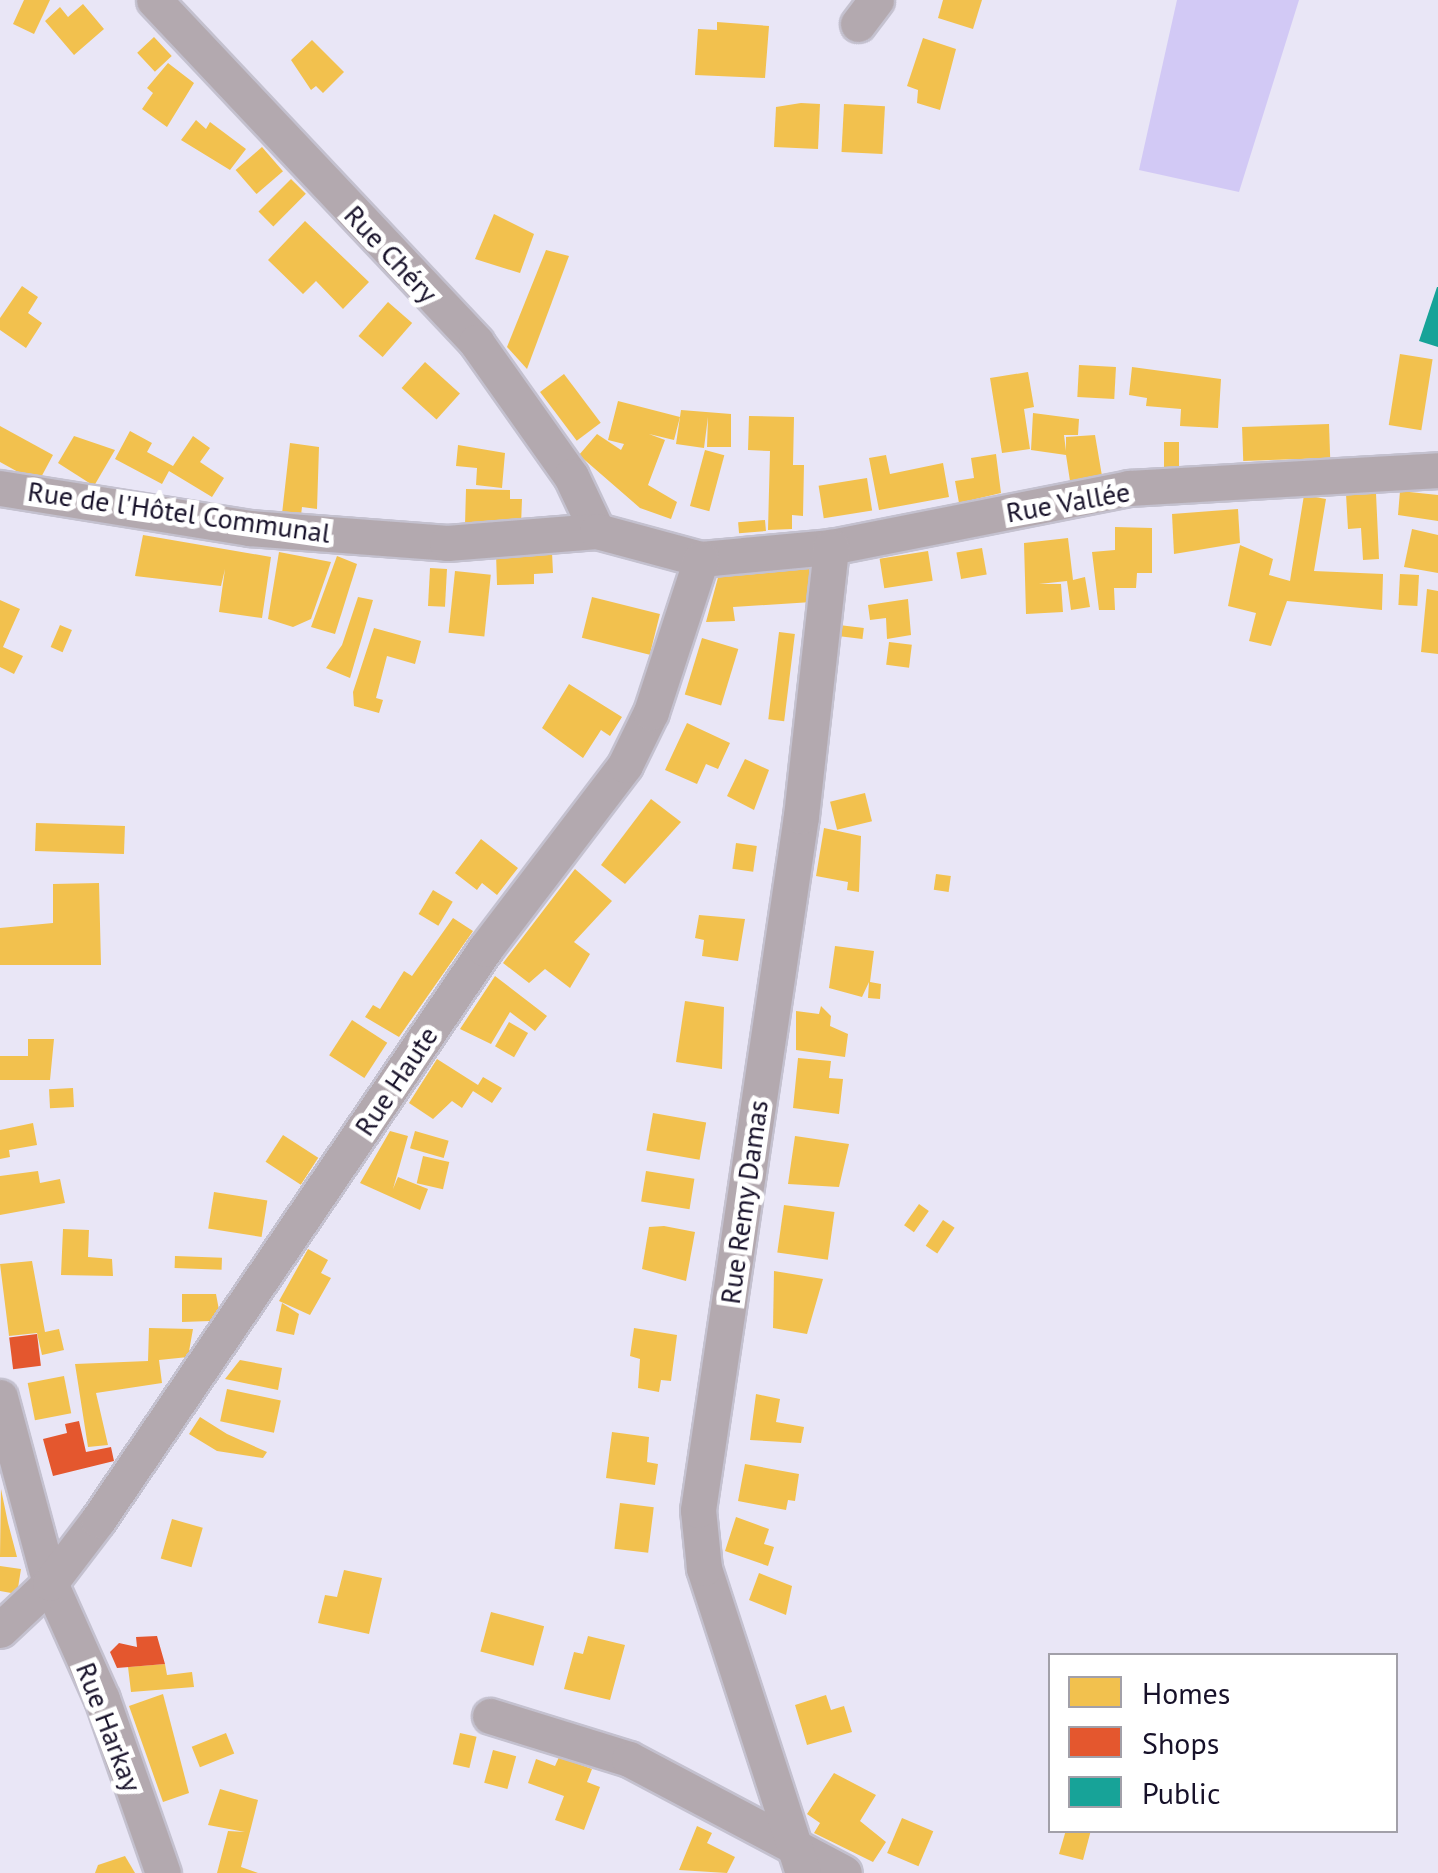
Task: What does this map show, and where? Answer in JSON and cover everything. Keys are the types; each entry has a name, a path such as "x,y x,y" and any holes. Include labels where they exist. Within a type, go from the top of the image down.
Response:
{"street":[{"name":"Rue Chéry","path":"154,0 476,342 571,476 597,532"},
{"name":"Rue Vallée","path":"701,559 832,547 1129,488 1438,470"},
{"name":"Rue de l'Hôtel Communal","path":"0,488 249,528 446,543 597,532 701,559"},
{"name":"Rue Remy Damas","path":"798,1859 704,1568 698,1510 801,816 832,547"},
{"name":"Rue Haute","path":"0,1630 50,1583 264,1282 485,949 624,766 651,712 701,559"},
{"name":"Rue Harkay","path":"0,1397 50,1583 102,1699 163,1873"},
{"path":"490,1716 630,1760 798,1859 844,1873"}],"shaded area":[{"path":"1177,0 1299,0 1239,192 1139,170"}],"building: Homes":[{"path":"24,0 50,0 34,34 13,24"},
{"path":"943,0 982,0 973,29 938,18"},
{"path":"83,4 104,29 74,55 45,21 60,7 68,17"},
{"path":"717,22 769,26 765,78 695,75 698,29 717,30"},
{"path":"154,37 172,56 155,72 137,53"},
{"path":"923,38 956,49 940,110 917,103 918,90 907,86"},
{"path":"312,40 344,72 323,93 316,86 311,90 291,60"},
{"path":"168,63 194,83 167,127 142,109 153,93 147,88"},
{"path":"820,104 818,149 774,147 776,107"},
{"path":"844,104 885,106 882,154 841,152"},
{"path":"196,120 206,129 210,122 246,149 230,170 181,140"},
{"path":"262,147 283,171 257,194 236,170"},
{"path":"291,179 306,194 273,226 258,212"},
{"path":"494,214 534,234 520,273 475,259"},
{"path":"305,221 369,282 343,309 316,281 303,294 268,260"},
{"path":"546,250 569,256 527,369 507,347"},
{"path":"22,286 38,297 28,313 42,323 26,348 0,330 0,318"},
{"path":"388,302 412,323 383,357 358,336"},
{"path":"1400,354 1433,359 1421,430 1389,425"},
{"path":"425,362 460,393 437,419 402,388"},
{"path":"1079,365 1116,367 1114,399 1077,397"},
{"path":"1132,367 1221,379 1218,428 1180,426 1181,409 1146,406 1147,398 1129,395"},
{"path":"1028,372 1034,407 1024,409 1030,449 1002,453 990,378"},
{"path":"564,374 601,423 577,441 540,392"},
{"path":"618,401 680,417 674,440 649,434 665,440 648,485 677,502 671,519 640,508 579,455 597,434 621,450 624,444 608,440"},
{"path":"681,410 731,414 731,447 707,447 708,417 704,448 676,444"},
{"path":"1033,413 1079,419 1078,435 1064,435 1066,451 1066,437 1095,435 1102,476 1070,481 1066,455 1031,450"},
{"path":"749,416 794,417 793,465 804,465 803,516 792,515 792,529 768,530 770,451 748,450"},
{"path":"1329,424 1330,458 1243,461 1242,427"},
{"path":"0,426 53,455 38,483 0,462"},
{"path":"130,431 152,443 147,452 173,466 193,436 210,448 200,462 224,478 212,497 169,471 162,484 115,459"},
{"path":"74,436 115,450 94,486 58,463"},
{"path":"1164,442 1179,442 1179,467 1164,467"},
{"path":"290,443 319,447 317,509 302,507 301,515 282,514"},
{"path":"458,445 505,453 502,488 476,485 477,468 456,466"},
{"path":"705,450 724,455 709,511 690,506"},
{"path":"996,454 1001,493 959,503 955,481 974,478 971,458"},
{"path":"886,455 890,474 943,463 949,497 879,510 869,458"},
{"path":"867,478 872,511 824,518 819,486"},
{"path":"466,489 510,490 510,499 522,499 521,526 465,525"},
{"path":"1400,491 1438,495 1438,521 1398,515"},
{"path":"1376,493 1379,559 1363,560 1361,528 1348,529 1346,494"},
{"path":"1304,495 1326,499 1314,571 1383,574 1382,610 1287,601 1271,646 1249,641 1256,613 1228,606 1240,545 1273,559 1269,575 1290,581"},
{"path":"1238,509 1240,543 1174,554 1172,514"},
{"path":"765,520 766,531 739,533 738,522"},
{"path":"1115,527 1152,528 1152,573 1137,573 1136,588 1114,588 1115,610 1099,610 1092,552 1115,550"},
{"path":"1412,529 1438,535 1438,573 1404,567"},
{"path":"143,535 271,557 262,618 219,612 225,569 221,586 135,576"},
{"path":"1068,538 1073,580 1085,577 1090,607 1071,610 1067,581 1039,584 1061,584 1063,612 1026,614 1024,543"},
{"path":"982,548 987,575 961,579 956,553"},
{"path":"928,551 933,581 884,588 880,559"},
{"path":"279,552 331,562 311,619 293,627 268,619"},
{"path":"552,552 553,573 534,574 534,584 497,585 496,553"},
{"path":"337,556 357,564 335,634 311,627"},
{"path":"809,564 812,602 733,607 735,621 706,622 720,570"},
{"path":"430,568 447,569 445,607 428,606"},
{"path":"455,571 491,575 484,636 449,633"},
{"path":"1400,574 1419,575 1417,606 1398,605"},
{"path":"1427,589 1438,591 1438,654 1421,652"},
{"path":"358,597 373,600 350,678 326,668 342,645"},
{"path":"592,597 660,614 650,655 582,638"},
{"path":"908,599 911,635 887,639 886,618 870,620 868,605"},
{"path":"0,600 20,609 3,647 23,656 14,674 0,667"},
{"path":"60,625 72,630 63,652 51,647"},
{"path":"839,625 864,628 862,639 838,636"},
{"path":"374,628 421,641 415,664 387,656 376,698 383,700 379,713 354,706 353,692"},
{"path":"779,632 795,634 784,721 768,719"},
{"path":"702,638 738,649 721,706 685,694"},
{"path":"889,642 912,645 909,668 886,665"},
{"path":"569,684 622,717 610,736 601,730 583,758 542,728"},
{"path":"687,723 730,743 718,769 706,764 697,784 665,770"},
{"path":"745,759 769,770 754,810 727,796"},
{"path":"865,793 872,821 837,830 830,802"},
{"path":"651,799 681,822 625,884 601,865"},
{"path":"36,823 125,826 124,854 35,851"},
{"path":"824,828 861,836 859,892 847,890 848,882 816,876"},
{"path":"481,839 518,868 497,895 482,883 477,890 455,873"},
{"path":"736,843 757,846 753,872 732,869"},
{"path":"575,869 612,901 574,942 590,954 570,988 545,969 529,983 503,963"},
{"path":"936,874 951,876 949,892 934,890"},
{"path":"99,883 101,965 0,965 0,928 53,923 53,884"},
{"path":"433,890 453,902 438,926 419,914"},
{"path":"699,915 745,919 738,961 702,956 704,940 695,938"},
{"path":"453,918 473,931 399,1037 365,1017 373,1005 380,1009 404,971 412,976"},
{"path":"835,946 874,951 870,982 881,984 880,999 868,998 869,982 862,997 829,988"},
{"path":"495,976 547,1016 535,1031 510,1012 491,1044 460,1029"},
{"path":"685,1001 724,1007 722,1069 676,1062"},
{"path":"821,1006 831,1016 830,1026 848,1034 845,1057 796,1050 796,1011 819,1014"},
{"path":"352,1020 387,1043 364,1078 329,1055"},
{"path":"509,1022 528,1033 514,1057 495,1046"},
{"path":"28,1039 54,1039 50,1080 0,1080 0,1056 28,1056"},
{"path":"798,1058 831,1061 829,1078 843,1079 839,1114 793,1108"},
{"path":"437,1059 478,1085 483,1077 502,1088 492,1103 473,1091 462,1108 452,1101 433,1119 409,1103"},
{"path":"73,1088 74,1107 50,1108 49,1089"},
{"path":"653,1113 706,1122 700,1160 646,1150"},
{"path":"33,1123 37,1145 9,1150 10,1157 0,1159 0,1130"},
{"path":"390,1131 408,1136 393,1189 398,1177 428,1189 420,1210 360,1183"},
{"path":"415,1131 449,1141 444,1158 410,1148"},
{"path":"283,1135 318,1158 301,1185 266,1162"},
{"path":"795,1136 849,1144 839,1187 788,1184"},
{"path":"423,1156 449,1162 443,1189 417,1183"},
{"path":"38,1171 40,1183 60,1179 65,1203 0,1215 0,1176"},
{"path":"646,1171 694,1179 690,1209 641,1202"},
{"path":"214,1192 267,1200 262,1237 208,1229"},
{"path":"919,1204 929,1211 914,1232 904,1225"},
{"path":"784,1205 835,1212 828,1260 777,1253"},
{"path":"943,1220 955,1228 937,1254 926,1246"},
{"path":"649,1227 695,1232 686,1281 642,1269"},
{"path":"63,1229 89,1230 88,1257 112,1259 113,1276 61,1275"},
{"path":"308,1249 328,1260 321,1273 331,1278 310,1315 279,1301"},
{"path":"175,1256 222,1258 222,1270 175,1268"},
{"path":"32,1261 45,1332 59,1329 64,1350 42,1355 37,1333 9,1336 0,1264"},
{"path":"774,1271 823,1279 807,1334 773,1328"},
{"path":"182,1294 216,1294 219,1310 210,1321 182,1322"},
{"path":"282,1303 299,1314 294,1335 276,1331"},
{"path":"149,1328 193,1329 188,1357 159,1360 162,1383 96,1393 108,1445 88,1447 75,1364 148,1361"},
{"path":"634,1328 677,1335 671,1381 661,1380 659,1392 638,1388 640,1359 630,1356"},
{"path":"240,1360 282,1368 278,1390 225,1379"},
{"path":"64,1376 71,1413 35,1420 28,1383"},
{"path":"227,1389 281,1400 274,1433 220,1421"},
{"path":"756,1394 780,1399 776,1422 804,1427 801,1443 750,1440"},
{"path":"200,1417 267,1452 263,1458 217,1451 189,1434"},
{"path":"612,1432 649,1437 647,1462 658,1464 655,1485 606,1478"},
{"path":"745,1464 799,1474 795,1501 788,1500 786,1510 738,1501"},
{"path":"1,1489 8,1523 17,1557 0,1557"},
{"path":"620,1503 654,1507 648,1553 614,1549"},
{"path":"736,1517 769,1529 764,1544 774,1547 768,1566 725,1551"},
{"path":"172,1519 203,1528 191,1567 161,1558"},
{"path":"0,1566 21,1569 17,1594 0,1591"},
{"path":"344,1570 382,1578 369,1634 318,1623 325,1595 337,1597"},
{"path":"759,1573 792,1586 786,1615 749,1600"},
{"path":"491,1612 544,1626 534,1666 480,1652"},
{"path":"588,1636 625,1645 610,1700 564,1689 574,1652 583,1654"},
{"path":"165,1664 167,1675 192,1672 194,1687 131,1692 128,1667"},
{"path":"163,1694 189,1793 163,1802 129,1706"},
{"path":"826,1695 831,1710 844,1706 852,1732 807,1745 795,1705"},
{"path":"226,1733 234,1753 200,1767 192,1747"},
{"path":"460,1733 477,1737 469,1768 453,1764"},
{"path":"493,1750 516,1756 507,1789 484,1783"},
{"path":"559,1757 592,1769 587,1782 600,1787 584,1830 555,1820 564,1796 528,1783 536,1759 555,1766"},
{"path":"834,1773 876,1795 860,1821 886,1842 873,1862 814,1833 820,1823 807,1814"},
{"path":"220,1789 258,1800 241,1867 258,1873 217,1873 228,1831 245,1832 208,1825"},
{"path":"902,1818 933,1831 918,1866 887,1853"},
{"path":"697,1826 712,1833 707,1843 735,1857 727,1873 679,1870"},
{"path":"1065,1833 1090,1833 1083,1860 1059,1854"},
{"path":"125,1856 135,1873 95,1873 98,1865"}],"building: Shops":[{"path":"37,1334 41,1366 13,1369 9,1337"},
{"path":"79,1421 86,1452 111,1447 114,1461 53,1476 43,1439 67,1433 65,1424"},
{"path":"157,1636 165,1664 117,1668 110,1652 119,1643 137,1647 136,1637"}],"building: Public":[{"path":"1438,287 1438,347 1419,341"}]}
